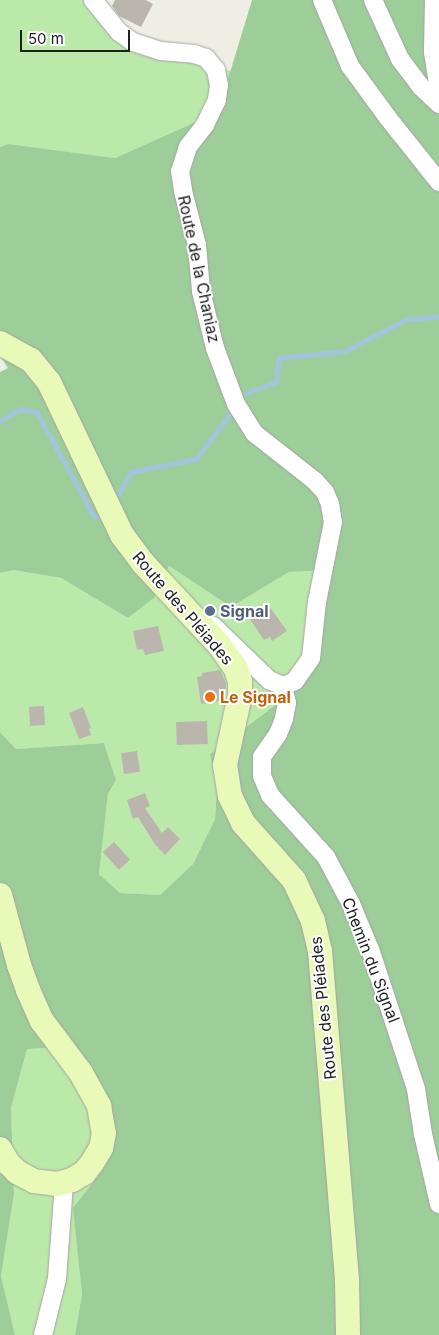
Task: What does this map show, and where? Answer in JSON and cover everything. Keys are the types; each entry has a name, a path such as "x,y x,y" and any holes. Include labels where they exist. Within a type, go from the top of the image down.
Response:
{"street":[{"name":"Route de la Chaniaz","path":"93,0 119,32 133,42 161,51 194,54 206,58 216,70 219,85 217,100 205,125 188,147 180,171 197,244 201,291 215,348 236,404 254,433 320,487 330,504 333,522 320,584 311,658 296,681 283,686"},
{"path":"322,0 350,66 388,118 439,182"},
{"path":"373,0 400,59 421,87 439,104"},
{"path":"434,0 433,52 439,90"},
{"name":"Route des Pléiades","path":"0,343 32,360 49,382 122,535 143,563 230,658 240,681 238,712 226,765 230,796 243,822 294,880 313,921 320,951 347,1281 348,1335"},
{"path":"188,612 200,614 237,646 269,680 283,686"},
{"name":"Chemin du Signal","path":"283,686 287,703 284,719 278,734 262,757 262,776 270,795 326,857 351,904 365,936 416,1090 423,1134 439,1204"},
{"path":"0,895 19,965 38,1013 81,1073 99,1106 103,1120 101,1148 92,1163 84,1173 64,1183 44,1184 27,1178 8,1163 0,1149"},
{"path":"43,1335 57,1279 64,1183"}],"green space":[{"path":"0,0 84,0 112,34 195,63 231,71 218,112 115,158 8,144 0,147"},
{"path":"252,0 439,0 439,1335 75,1335 82,1294 73,1208 98,1176 111,1138 72,1047 27,1049 11,1108 14,1194 1,1276 15,1335 0,1335 0,732 16,749 104,743 116,780 108,794 99,874 120,893 160,895 193,864 215,819 217,788 210,754 301,686 314,671 330,570 289,572 231,607 169,566 154,598 128,618 61,578 13,570 0,573 0,372 8,368 0,356 0,147 8,144 115,158 218,112"},
{"path":"169,566 231,607 289,572 331,570 314,671 301,686 210,754 217,788 215,819 193,864 160,895 120,893 99,874 108,794 116,780 104,743 16,749 0,732 0,573 12,570 61,578 128,618 154,598"},
{"path":"72,1047 111,1138 98,1176 74,1208 82,1294 75,1335 15,1335 1,1276 14,1194 11,1108 27,1049"}],"building":[{"path":"115,0 146,0 153,4 141,27 119,16 112,6"},
{"path":"270,607 287,631 272,641 270,637 264,640 250,619"},
{"path":"158,626 164,651 145,655 143,649 137,650 133,631"},
{"path":"220,670 226,683 225,700 201,704 197,677 202,676 202,673"},
{"path":"44,706 45,725 30,726 29,707"},
{"path":"83,707 91,728 89,729 91,735 79,739 69,713"},
{"path":"207,721 208,744 177,745 176,722"},
{"path":"137,751 140,772 124,774 121,753"},
{"path":"145,793 150,806 145,808 162,833 168,827 180,839 165,855 154,843 138,817 133,819 127,800"},
{"path":"114,842 130,860 119,870 103,852"}],"waterway":[{"path":"246,393 276,382 279,358 345,351 407,319 439,317"},
{"path":"0,421 20,409 37,412 94,516 104,518"},
{"path":"118,495 131,472 196,459 234,409"}],"place":[{"name":"Signal","path":"210,611"},
{"name":"Le Signal","path":"210,697"}]}
